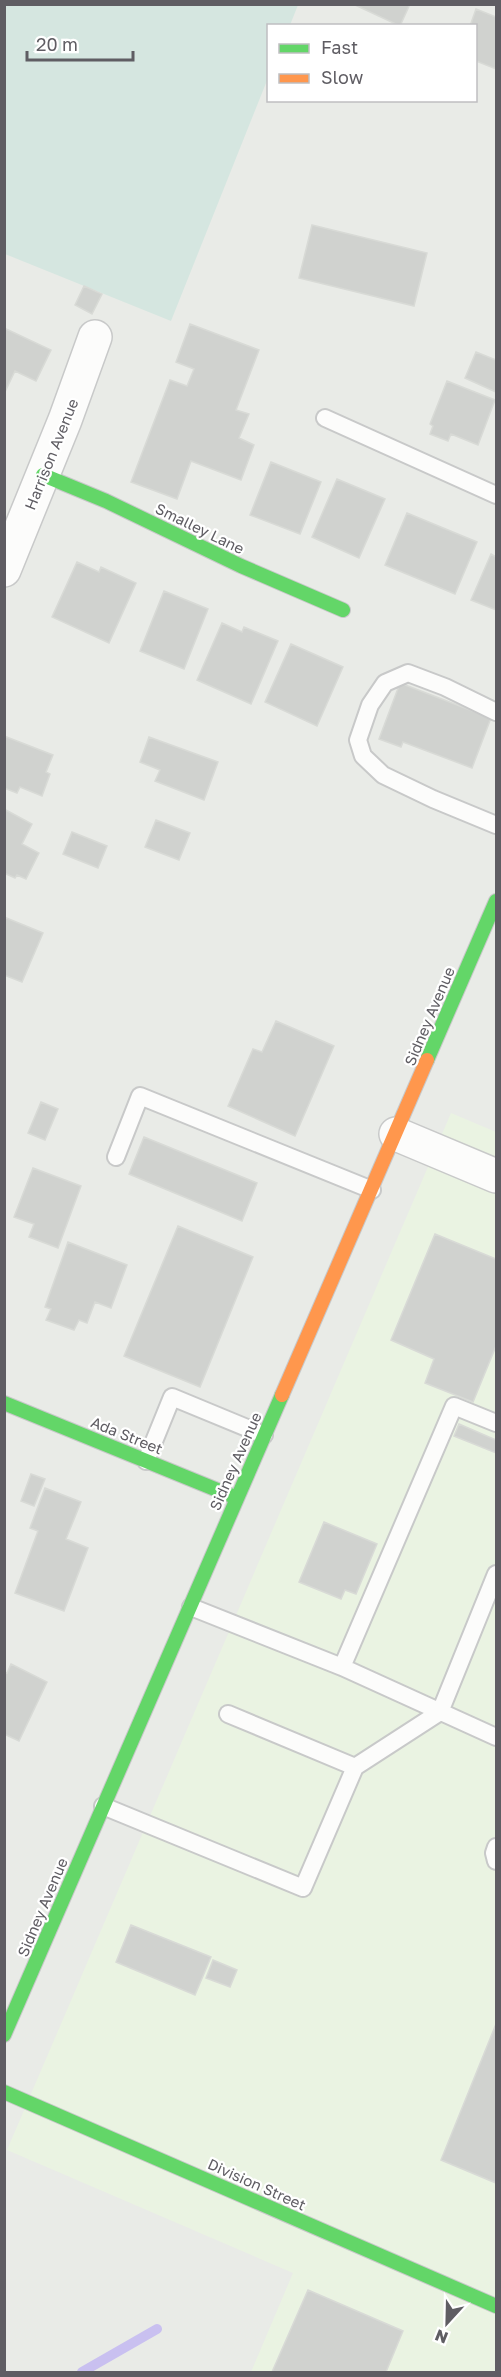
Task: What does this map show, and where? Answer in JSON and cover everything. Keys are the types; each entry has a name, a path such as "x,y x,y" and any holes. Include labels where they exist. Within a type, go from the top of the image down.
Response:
{"main road":[{"name":"Smalley Lane","path":"43,475 106,501 241,566 343,610"},
{"name":"Sidney Avenue","path":"4,2035 496,901"},
{"name":"Ada Street","path":"4,1403 237,1498"},
{"name":"Division Street","path":"4,2092 496,2306"}],"street":[{"name":"Harrison Avenue","path":"4,570 95,337"},
{"path":"396,1134 496,1176"}],"lane":[{"path":"325,418 496,495"},
{"path":"496,712 445,687 408,673 385,683 370,705 358,740 363,756 383,775 496,825"},
{"path":"116,1157 140,1096 372,1190"},
{"path":"146,1461 172,1397 264,1435"},
{"path":"342,1667 454,1406 496,1423"},
{"path":"103,1806 303,1888 355,1767 440,1712 496,1574"},
{"path":"191,1607 342,1667 496,1737"},
{"path":"228,1714 355,1767"},
{"path":"496,1847 494,1853 496,1862"}],"shaded area":[{"path":"4,5 298,5 290,24 267,24 267,81 171,321 5,254"},
{"path":"451,1113 496,1132 496,2372 251,2372 293,2273 7,2150"}],"building":[{"path":"353,4 410,4 401,24 396,24"},
{"path":"476,9 496,17 496,69 477,61 477,24 471,24"},
{"path":"312,225 427,253 414,306 299,278"},
{"path":"84,286 102,294 92,314 75,305"},
{"path":"190,324 259,350 236,410 249,414 239,438 254,445 241,480 191,461 177,499 131,482 170,380 187,386 194,369 176,362"},
{"path":"4,328 51,350 36,381 15,371 4,394"},
{"path":"476,352 496,360 496,392 465,378"},
{"path":"447,381 495,400 478,445 451,434 448,441 430,434 433,426 430,424"},
{"path":"271,462 321,482 300,534 250,515"},
{"path":"337,479 385,499 359,558 312,537"},
{"path":"407,513 477,542 455,594 385,565"},
{"path":"491,554 496,557 496,610 471,600"},
{"path":"77,562 99,572 101,567 136,583 109,643 52,617"},
{"path":"164,591 208,609 184,669 140,651"},
{"path":"222,623 242,632 244,627 278,641 251,704 197,680"},
{"path":"291,644 343,667 317,726 265,702"},
{"path":"400,683 491,718 472,768 403,742 401,747 379,739"},
{"path":"4,736 53,755 46,772 50,774 42,796 20,787 17,793 4,788"},
{"path":"149,737 218,762 204,800 155,781 160,770 140,762"},
{"path":"4,809 32,824 22,844 39,853 26,879 17,875 15,878 4,873"},
{"path":"156,820 190,833 179,860 145,847"},
{"path":"72,832 107,846 98,868 63,854"},
{"path":"4,917 43,933 22,982 4,975"},
{"path":"276,1021 334,1046 295,1136 228,1106 253,1049 262,1052"},
{"path":"41,1102 58,1109 45,1140 28,1133"},
{"path":"144,1137 257,1183 242,1221 129,1174"},
{"path":"33,1168 81,1186 58,1248 29,1237 34,1224 14,1217"},
{"path":"178,1226 253,1257 200,1387 124,1356"},
{"path":"435,1234 496,1259 496,1346 473,1402 425,1383 434,1359 391,1340"},
{"path":"68,1242 127,1265 111,1308 95,1302 87,1323 79,1320 74,1330 46,1320 51,1309 45,1307"},
{"path":"459,1424 496,1440 496,1453 454,1436"},
{"path":"31,1474 45,1479 34,1506 21,1501"},
{"path":"45,1488 81,1502 66,1539 88,1548 64,1611 15,1593 38,1531 30,1528"},
{"path":"324,1522 377,1544 356,1594 345,1590 341,1599 299,1582"},
{"path":"11,1664 47,1682 19,1741 4,1734 4,1672 7,1673"},
{"path":"131,1925 211,1957 195,1995 116,1962"},
{"path":"213,1960 237,1970 230,1987 206,1978"},
{"path":"496,2024 496,2183 441,2160"},
{"path":"308,2290 403,2331 386,2372 272,2372"}],"waterway":[{"path":"82,2372 157,2329"}],"traffic: fast":[{"path":"43,475 106,501 241,566 343,610"},
{"path":"427,1060 496,901"},
{"path":"4,2035 282,1395"},
{"path":"4,1403 237,1498"},
{"path":"4,2092 496,2306"}],"traffic: slow":[{"path":"282,1395 427,1060"}]}
